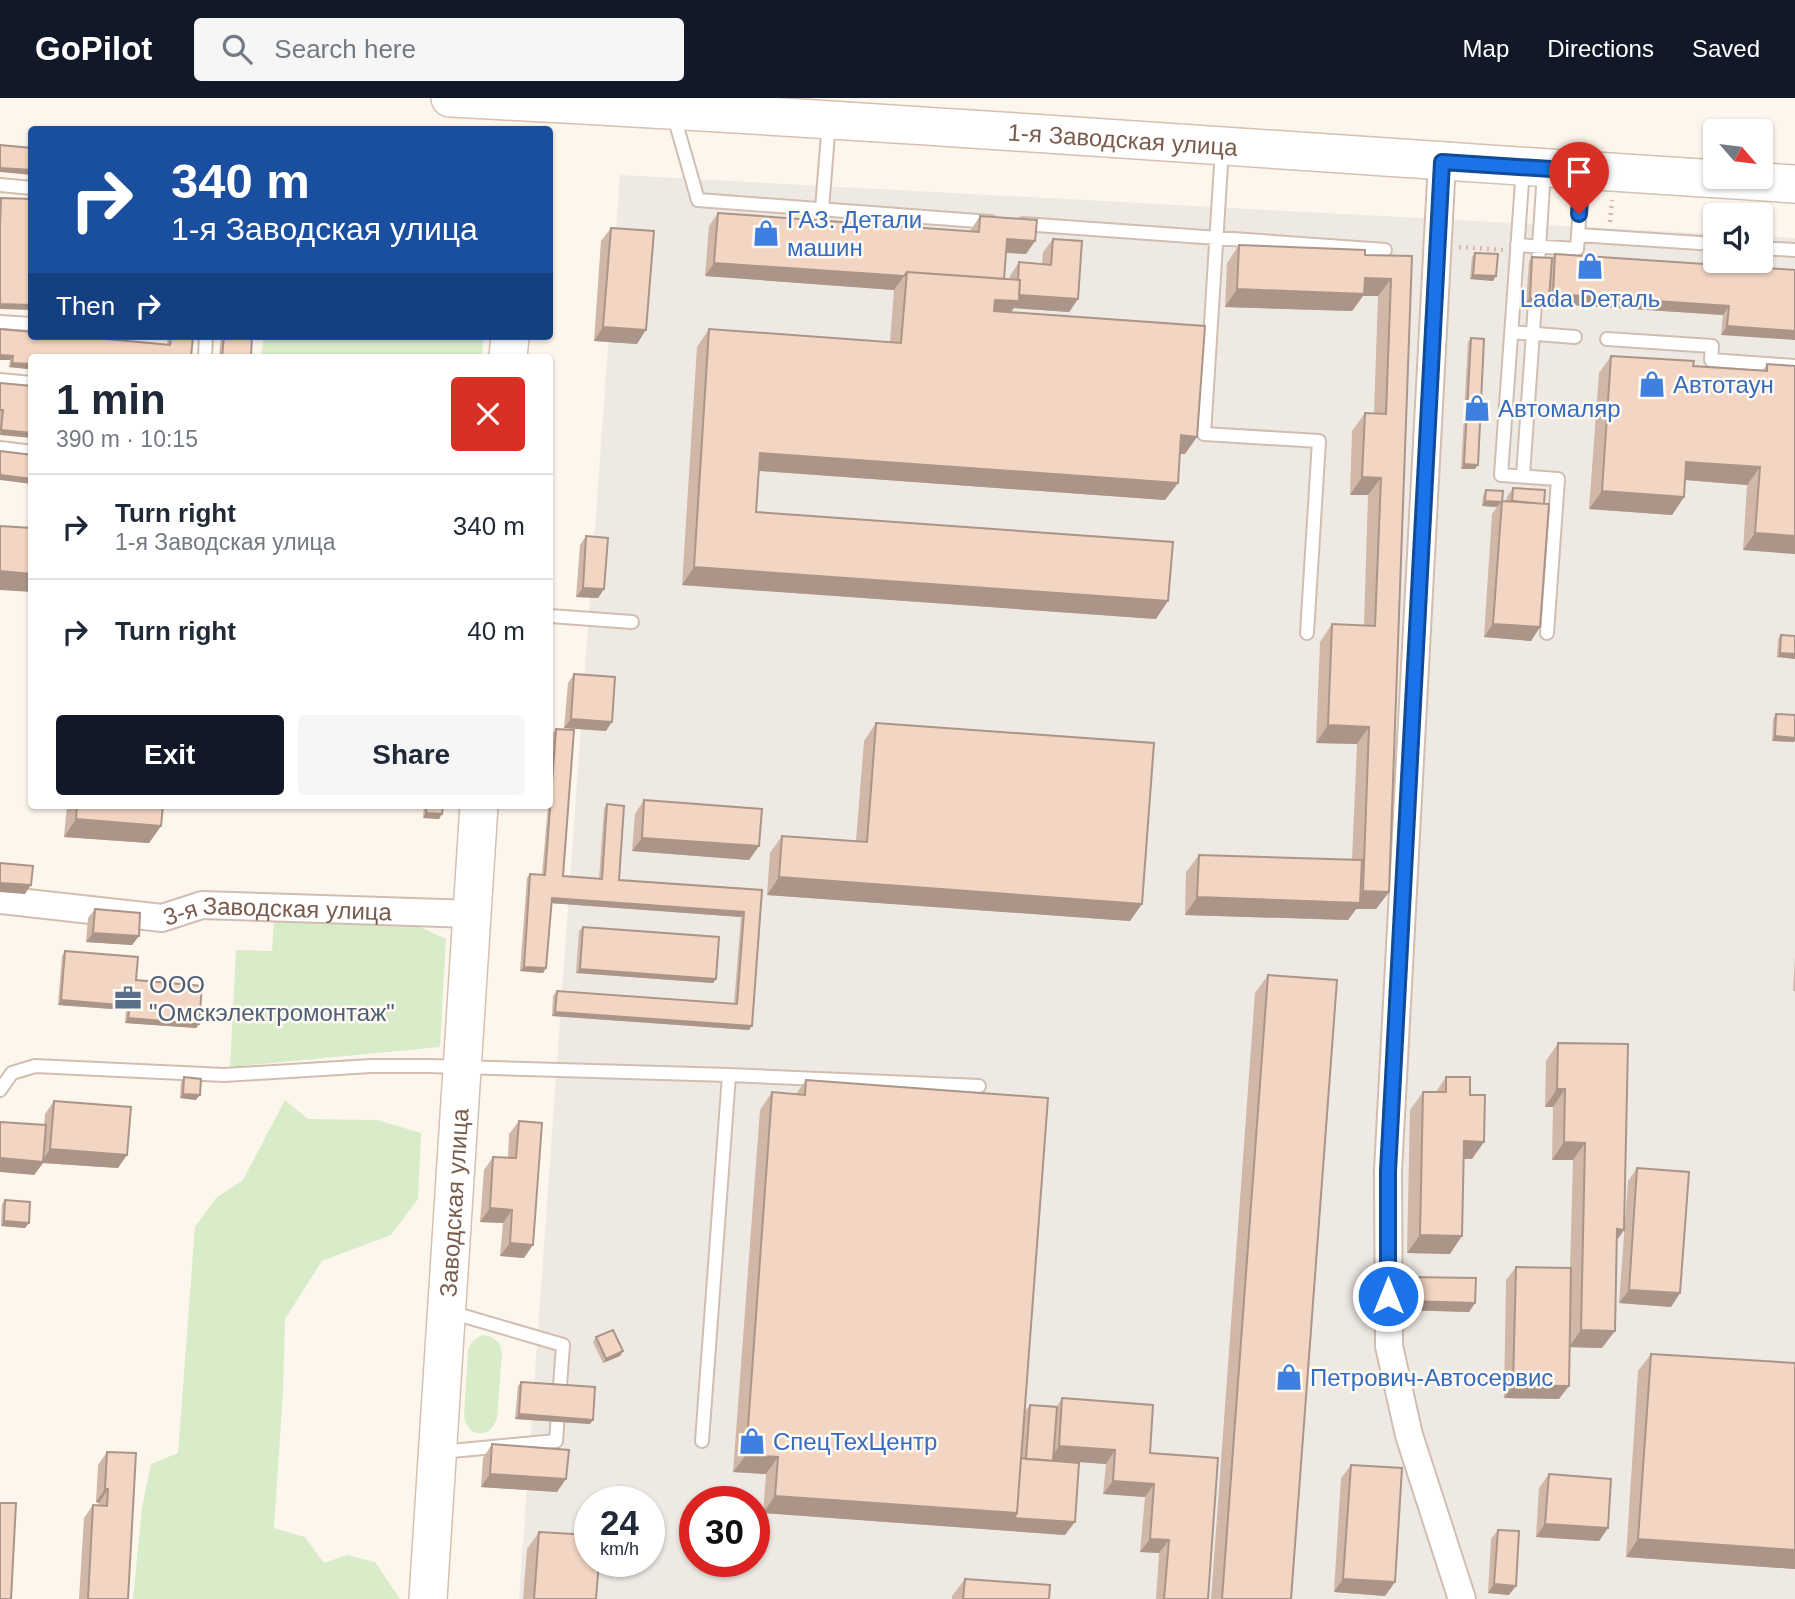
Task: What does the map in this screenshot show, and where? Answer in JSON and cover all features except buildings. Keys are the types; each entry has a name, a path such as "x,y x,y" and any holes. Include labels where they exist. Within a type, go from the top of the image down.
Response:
{"main road":[{"name":"1-я Заводская улица","path":"450,98 525,110 672,111 1222,145 1534,168 1597,180 1795,184"},
{"name":"Заводская улица","path":"428,1599 479,809"}],"street":[{"path":"1442,162 1388,1171 1389,1346 1409,1435 1462,1599"},
{"name":"3-я Заводская улица","path":"0,900 162,918 202,905 472,914"}],"lane":[{"path":"672,111 698,200 1385,250"},
{"path":"822,209 829,120"},
{"path":"1222,145 1204,434 1319,441 1307,633"},
{"path":"1534,168 1517,245 1501,475 1558,479 1547,633"},
{"path":"1534,168 1538,262"},
{"path":"1517,245 1577,249 1578,235 1597,180"},
{"path":"0,185 28,188"},
{"path":"1578,235 1703,243"},
{"path":"1773,249 1795,250"},
{"path":"1523,476 1535,303"},
{"path":"0,322 28,324"},
{"path":"1511,332 1575,337"},
{"path":"1607,339 1712,346 1712,360 1795,366"},
{"path":"0,380 28,383"},
{"path":"0,448 28,452"},
{"path":"553,616 632,622"},
{"path":"0,1090 12,1073 35,1066 224,1075 371,1066 462,1067 979,1086"},
{"path":"702,1441 730,1075"},
{"path":"438,1452 556,1441 563,1345 446,1311"}],"path":[{"path":"1597,180 1609,237"},
{"path":"1484,249 1492,250"}],"shaded area":[{"path":"620,175 1703,233 1703,273 1773,273 1773,237 1795,238 1795,1599 519,1599"}],"green space":[{"path":"263,340 483,340 482,354 261,354"},
{"path":"274,919 403,919 446,939 440,1047 230,1067 236,950 272,951"},
{"path":"285,1100 308,1119 377,1120 421,1133 418,1199 391,1235 322,1261 285,1319 274,1528 305,1537 324,1563 347,1555 375,1562 400,1599 133,1599 142,1507 151,1464 178,1453 195,1227 216,1198 243,1180"},
{"path":"482,1335 496,1340 502,1353 497,1418 490,1430 479,1434 470,1429 464,1416 468,1351 473,1341"}],"place":[{"name":"ГАЗ. Детали машин","path":"766,233"},
{"name":"Lada Dеталь","path":"1590,266"},
{"name":"Автотаун","path":"1652,384"},
{"name":"Автомаляр","path":"1477,408"},
{"name":"ООО \"Омскэлектромонтаж\"","path":"128,998"},
{"name":"Петрович-Автосервис","path":"1289,1377"},
{"name":"СпецТехЦентр","path":"752,1441"}],"route":[{"path":"1388,1296 1388,1171 1442,162 1582,171 1579,214"}]}
